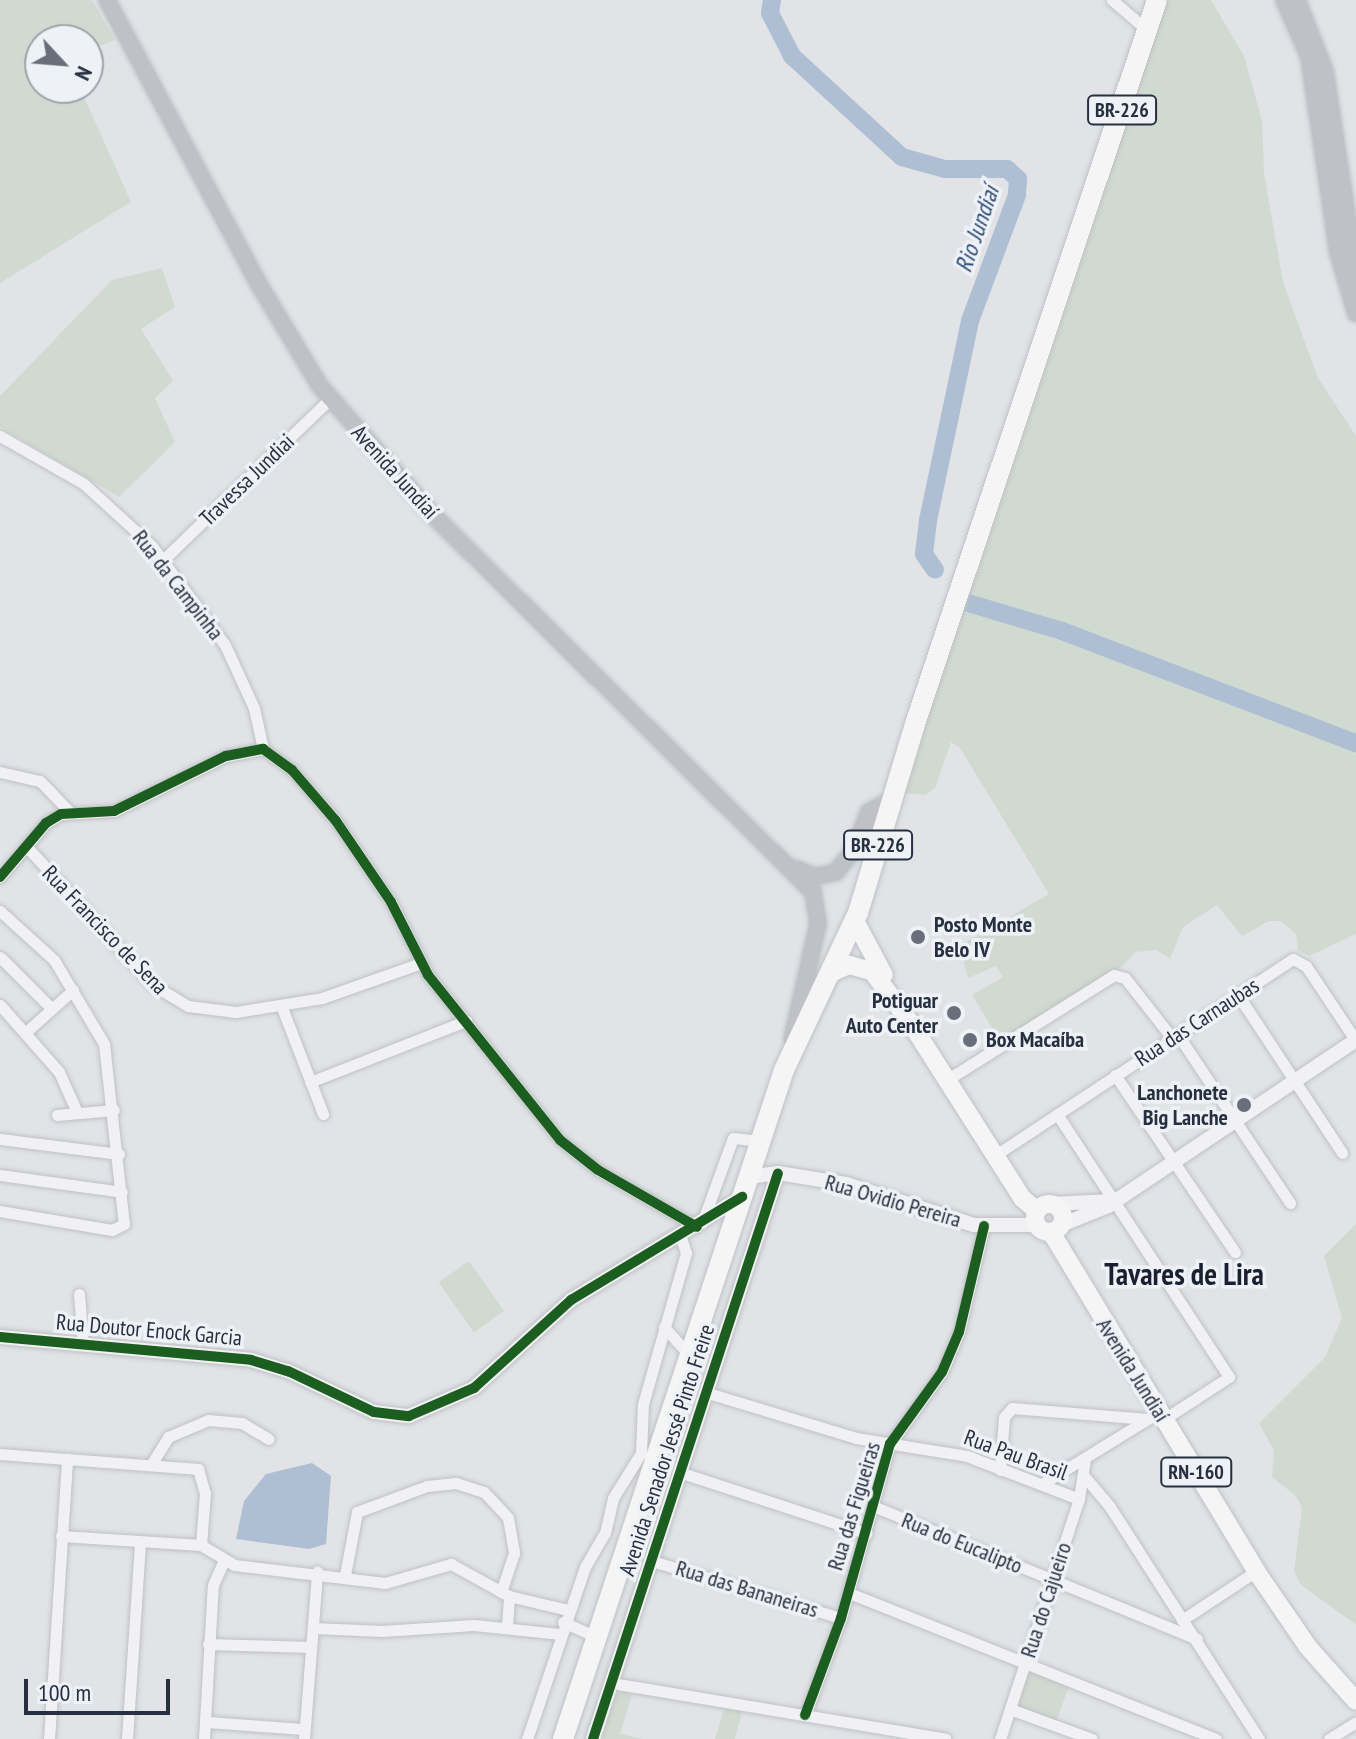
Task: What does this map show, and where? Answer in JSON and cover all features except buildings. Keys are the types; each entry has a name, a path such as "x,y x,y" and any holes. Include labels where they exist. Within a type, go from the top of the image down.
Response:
{"highway":[{"name":"BR-226","path":"563,1739 647,1455 688,1354 784,1070 855,921 892,799 1157,0"}],"main road":[{"name":"Avenida Jundiaí","path":"107,0 253,274 330,399 434,516 789,863 813,892 818,924 784,1070"},
{"path":"1284,0 1309,57 1338,253 1356,313"},
{"path":"1297,0 1325,71 1356,274"},
{"name":"Avenida Jundiaí","path":"789,863 815,877 836,872 853,851 869,812 892,799"},
{"name":"Avenida Jundiaí","path":"855,921 897,1002 945,1081 1022,1198 1047,1219 1157,1416 1256,1571 1308,1647 1356,1701"},
{"name":"Avenida Jundiaí","path":"831,973 849,965 865,966 897,1002"}],"street":[{"path":"1112,0 1147,30"},
{"name":"Travessa Jundiai","path":"163,560 330,399"},
{"name":"Rua da Campinha","path":"0,436 84,484 163,560 225,645 254,708 263,749"},
{"path":"0,877 46,823 69,811 114,811 226,756 263,749 292,770 336,821 385,891 421,963 571,1151 700,1225 733,1138 761,1141"},
{"path":"0,772 40,781 69,811"},
{"name":"Rua Francisco de Sena","path":"27,847 168,998 214,1011 281,1005 347,992 421,963"},
{"path":"0,911 41,944 73,990 104,1044 119,1154 124,1224 112,1230 0,1211"},
{"path":"0,957 51,1008"},
{"name":"Rua das Carnaubas","path":"994,1156 1293,959 1303,963 1356,1040"},
{"path":"945,1081 1114,975 1125,978 1175,1037 1235,1119 1290,1203"},
{"path":"26,1032 73,990"},
{"path":"1238,995 1342,1153"},
{"path":"0,1005 66,1082 76,1110"},
{"path":"281,1005 323,1114"},
{"path":"310,1082 466,1021"},
{"path":"1047,1219 1113,1201 1356,1040"},
{"path":"1115,1075 1235,1252"},
{"path":"57,1115 76,1110 114,1110"},
{"path":"1042,1484 1229,1377 1057,1114"},
{"path":"0,1139 119,1154"},
{"name":"Rua Ovidio Pereira","path":"745,1187 778,1173 846,1184 984,1226 1047,1219 1113,1201"},
{"name":"Avenida Senador Jessé Pinto Freire","path":"593,1739 778,1173"},
{"path":"0,1175 122,1192"},
{"name":"Rua Doutor Enock Garcia","path":"0,1337 251,1360 300,1376 374,1412 409,1416 474,1388 571,1300 681,1238 745,1187"},
{"name":"Rua das Figueiras","path":"805,1715 849,1593 890,1444 951,1352 966,1310 984,1226"},
{"path":"527,1739 563,1622 605,1533 613,1498 647,1455 643,1404 686,1253 681,1238"},
{"path":"79,1294 83,1344"},
{"path":"664,1327 688,1354"},
{"name":"Rua Pau Brasil","path":"708,1393 890,1444 967,1456 1079,1499"},
{"path":"1000,1470 1004,1421 1012,1408 1157,1416"},
{"path":"152,1463 168,1437 208,1420 242,1423 269,1439"},
{"path":"0,1454 152,1463 202,1473 201,1545"},
{"path":"49,1739 67,1459"},
{"name":"Rua do Cajueiro","path":"1000,1739 1079,1499 1085,1477 1085,1459"},
{"name":"Rua do Eucalipto","path":"682,1473 866,1533"},
{"name":"Rua Pau Brasil","path":"1085,1477 1110,1507 1259,1739"},
{"path":"345,1575 357,1512 427,1486 456,1483 484,1492 508,1518 514,1553 505,1594 507,1626"},
{"name":"Rua do Eucalipto","path":"873,1506 1197,1639"},
{"path":"61,1536 201,1545 224,1560 385,1583 451,1564 505,1594 568,1610"},
{"path":"127,1739 140,1543"},
{"path":"204,1739 213,1585 224,1560"},
{"name":"Rua das Bananeiras","path":"652,1561 841,1618"},
{"path":"1182,1620 1256,1571"},
{"path":"206,1722 304,1734 317,1572"},
{"name":"Rua das Bananeiras","path":"849,1593 1216,1739"},
{"path":"563,1622 595,1636"},
{"path":"313,1628 507,1626 559,1634"},
{"path":"208,1644 311,1647"},
{"path":"612,1683 945,1739"},
{"path":"1010,1709 1092,1739"},
{"path":"1329,1739 1356,1722"}],"shaded area":[{"path":"0,0 92,0 115,40 104,44 104,24 24,24 24,104 87,104 131,202 0,283"},
{"path":"1151,0 1211,0 1244,56 1262,121 1264,173 1283,282 1318,378 1356,436 1356,934 1309,956 1298,950 1296,934 1281,921 1269,921 1242,936 1217,905 1183,927 1170,959 1156,950 1136,952 1108,980 1002,1044 972,995 1003,977 996,966 968,978 959,946 1049,894 960,748 951,742 935,788 925,795 904,793 897,779"},
{"path":"162,268 175,307 141,329 173,381 155,398 175,442 119,497 0,427 0,396 112,280"},
{"path":"1356,1224 1355,1624 1300,1584 1294,1571 1302,1508 1296,1496 1272,1477 1274,1451 1259,1423 1325,1357 1342,1318 1324,1256"},
{"path":"469,1261 504,1311 474,1332 439,1282"},
{"path":"1028,1670 1069,1685 1056,1723 1014,1708"},
{"path":"624,1692 632,1695 620,1734 643,1739 602,1739 616,1694"},
{"path":"724,1709 742,1711 735,1739 715,1739"}],"water":[{"path":"312,1463 331,1476 326,1544 309,1549 236,1539 244,1501 266,1474"}],"waterway":[{"name":"Rio Jundiaí","path":"772,0 770,13 792,56 902,157 945,169 1007,169 1018,179 1017,195 970,321 928,521 924,554 935,570"},
{"name":"Rio Jundiaí","path":"968,603 1062,631 1356,743"}],"cycle path":[{"path":"0,877 46,823 61,814 114,811 226,756 263,749 292,770 336,821 391,902 428,975 560,1140 598,1170 697,1227"},
{"path":"593,1739 778,1173"},
{"path":"0,1337 251,1360 288,1371 374,1412 409,1416 474,1388 571,1300 742,1197"},
{"path":"805,1715 841,1618 890,1444 942,1372 959,1332 984,1226"}],"place":[{"name":"Posto Monte Belo IV","path":"918,937"},
{"name":"Potiguar Auto Center","path":"954,1013"},
{"name":"Box Macaíba","path":"970,1040"},
{"name":"Lanchonete Big Lanche","path":"1244,1105"}],"district":[{"name":"Tavares de Lira","path":"1184,1274"}]}
